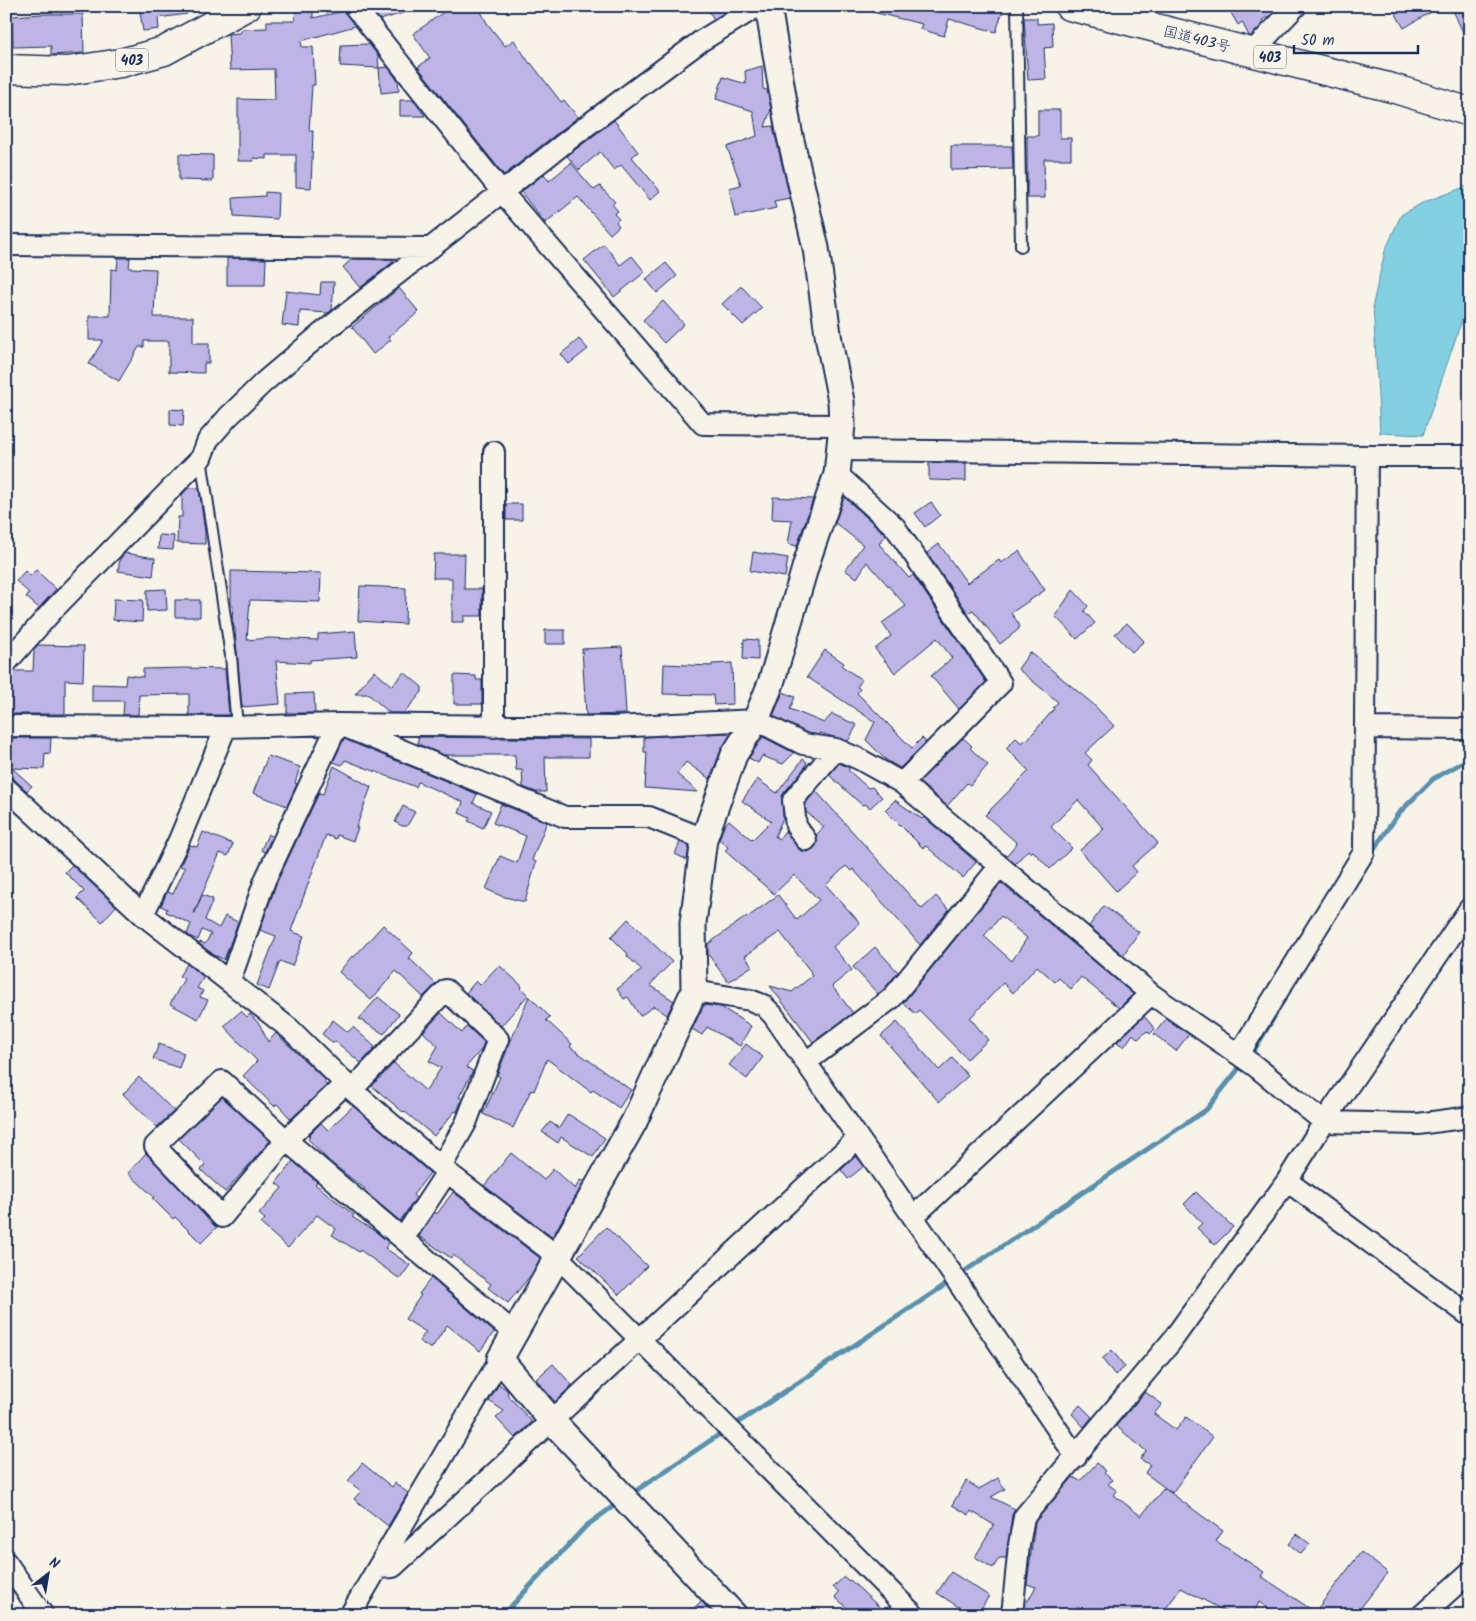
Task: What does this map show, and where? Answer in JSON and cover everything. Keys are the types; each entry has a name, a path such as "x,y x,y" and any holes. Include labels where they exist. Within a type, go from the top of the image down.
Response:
{"highway":[{"name":"403","path":"6,69 67,71 121,63 164,51 247,6"},
{"name":"国道403号","path":"1069,6 1392,88 1470,112"}],"street":[{"path":"354,6 502,192 703,424 842,425"},
{"path":"6,663 54,609 202,458 208,440 228,417 264,382 322,332 584,127 701,41 758,6"},
{"path":"350,1615 500,1359 634,1122 694,991 693,923 704,839 734,755 756,720 771,683 838,462 842,425 841,401 816,248 789,132 768,6"},
{"path":"1251,53 1296,6"},
{"path":"6,245 430,248"},
{"path":"494,452 494,727"},
{"path":"1239,1054 1364,852 1367,456"},
{"path":"838,462 1470,456"},
{"path":"838,462 895,528 1001,683 902,783"},
{"path":"6,726 232,727 338,724 613,727 756,720 803,744 836,749 859,759 902,783 1151,994 1256,1066 1324,1122 1418,1124 1470,1117"},
{"path":"338,724 565,817 649,818 704,839"},
{"path":"230,981 266,880 338,724"},
{"path":"144,915 232,727"},
{"path":"1365,728 1470,729"},
{"path":"806,840 796,826 793,800 836,749"},
{"path":"6,788 144,915 290,1029 348,1087 444,1170 557,1256 914,1615"},
{"path":"806,1062 892,998 1000,867"},
{"path":"1012,1615 1018,1545 1024,1517 1171,1342 1287,1181 1324,1122 1470,908"},
{"path":"403,1239 444,1170 466,1123 498,1039 446,990 348,1087 286,1140 222,1216 155,1146 222,1082 286,1140 514,1333"},
{"path":"694,991 750,1000 762,1005 772,1015 913,1217 1076,1457"},
{"path":"913,1217 1151,994"},
{"path":"378,1568 393,1567 858,1138"},
{"path":"1287,1181 1470,1316"},
{"path":"500,1359 552,1421 734,1615"},
{"path":"6,1562 43,1615"},
{"path":"1422,1615 1470,1572"}],"lane":[{"path":"1017,6 1021,246"},
{"path":"202,458 231,656 232,727"}],"water":[{"path":"1470,185 1470,296 1423,435 1380,433 1373,304 1385,251 1401,215 1424,202"}],"building":[{"path":"139,6 187,6 187,14 158,18 159,29 143,31"},
{"path":"296,6 313,6 313,18 344,11 355,26 301,41 302,47 313,47 315,85 312,85 309,131 313,131 311,188 296,187 296,155 267,155 267,159 253,158 254,161 238,161 238,99 275,100 274,69 230,70 228,34 240,33 242,29 267,28 267,21 295,21"},
{"path":"369,6 413,6 413,10 380,20"},
{"path":"452,6 478,6 487,23 505,46 514,40 530,64 561,102 564,100 578,117 504,175 418,67 430,58 413,34"},
{"path":"705,6 735,6 714,19"},
{"path":"869,6 989,6 1003,10 996,32 949,19 944,36 920,29 922,24 868,11"},
{"path":"1227,6 1279,6 1270,16 1262,20 1264,23 1249,36 1242,22 1238,25"},
{"path":"1391,6 1441,6 1404,28"},
{"path":"1451,6 1470,6 1470,48"},
{"path":"83,14 84,53 51,55 51,46 13,47 12,16"},
{"path":"1024,18 1037,18 1037,24 1052,23 1053,47 1044,48 1046,79 1028,80"},
{"path":"369,44 378,56 379,68 340,66 341,45"},
{"path":"762,66 763,89 767,90 771,109 765,127 773,126 790,198 774,201 776,208 735,217 729,188 741,185 727,147 757,136 753,111 716,99 723,77 746,84 745,71"},
{"path":"388,67 398,81 399,91 381,93 379,68"},
{"path":"400,100 413,100 425,116 400,116"},
{"path":"1038,110 1060,110 1060,138 1071,138 1071,159 1044,159 1045,198 1027,198 1027,136 1038,136"},
{"path":"614,120 638,152 632,157 660,191 650,200 621,165 614,170 600,152 579,170 567,156"},
{"path":"951,146 1012,146 1013,169 951,170"},
{"path":"179,154 213,155 213,181 179,180"},
{"path":"571,163 594,190 600,186 615,202 612,204 618,211 614,214 619,219 616,222 619,226 610,234 578,197 545,223 521,192 544,174 549,181"},
{"path":"265,192 278,193 277,219 234,216 233,198 265,196"},
{"path":"604,244 620,265 632,256 645,272 614,297 584,260"},
{"path":"118,258 130,258 129,268 156,269 154,317 193,317 193,343 209,343 209,363 204,363 204,373 169,372 169,341 144,341 144,347 139,347 119,381 89,364 103,340 89,340 89,316 110,316 111,269 117,270"},
{"path":"227,258 266,259 265,285 227,285"},
{"path":"352,259 394,261 360,288 343,267"},
{"path":"666,263 677,276 657,293 646,279"},
{"path":"321,282 334,282 332,310 328,313 300,311 299,327 282,325 286,291 320,295"},
{"path":"741,286 762,308 743,325 722,304"},
{"path":"399,288 419,312 388,337 391,340 373,354 352,327"},
{"path":"663,301 684,324 664,343 643,320"},
{"path":"579,339 588,349 569,364 561,354"},
{"path":"170,409 184,410 183,426 170,425"},
{"path":"929,463 966,463 966,481 929,480"},
{"path":"188,488 199,488 205,544 177,543 178,517 182,517 182,495"},
{"path":"773,497 813,499 797,546 788,544 792,520 772,519"},
{"path":"844,497 886,535 879,544 909,578 913,575 986,682 959,709 931,676 952,658 937,638 895,673 875,649 891,636 882,623 906,606 867,562 857,578 845,570 863,545 835,523"},
{"path":"931,502 940,515 925,527 915,513"},
{"path":"506,504 522,504 522,520 506,520"},
{"path":"159,535 174,536 173,550 158,549"},
{"path":"939,544 967,583 999,560 1001,563 1019,551 1045,590 1011,613 1019,624 1019,629 1000,644 973,610 968,613 927,553"},
{"path":"753,552 788,558 785,577 750,571"},
{"path":"125,553 155,558 153,576 118,571 120,559"},
{"path":"434,554 465,554 464,589 482,589 482,616 464,616 464,622 452,622 452,578 433,578"},
{"path":"36,570 56,589 39,608 26,597 29,593 16,581 25,571 30,576"},
{"path":"231,571 321,573 320,602 250,600 247,640 269,638 318,640 318,634 355,631 357,657 310,660 310,663 276,661 280,704 242,707 235,630 232,620"},
{"path":"360,586 406,588 405,624 358,621"},
{"path":"166,589 167,610 147,611 147,590"},
{"path":"1073,590 1088,606 1084,611 1095,623 1077,639 1055,616"},
{"path":"114,599 143,600 142,622 113,620"},
{"path":"175,600 200,600 200,617 175,617"},
{"path":"1127,623 1144,641 1132,652 1115,634"},
{"path":"545,630 565,630 565,644 545,644"},
{"path":"744,639 758,640 758,660 743,659"},
{"path":"38,645 84,646 83,681 65,680 65,714 6,714 8,674 15,671 33,671 34,650"},
{"path":"622,647 626,714 586,715 582,649"},
{"path":"825,650 844,663 842,666 862,680 857,687 860,689 857,693 912,748 922,738 926,742 900,768 886,760 866,740 875,722 807,677"},
{"path":"1030,652 1093,704 1114,726 1085,753 1092,760 1088,765 1158,843 1132,866 1137,872 1116,891 1080,850 1104,829 1078,800 1051,827 1072,848 1050,869 1033,851 1031,853 1028,850 1015,864 1006,856 1017,843 985,815 1029,771 1006,748 1016,738 1022,743 1027,740 1058,702 1018,669"},
{"path":"732,663 733,704 714,705 713,695 663,694 664,664 712,666 712,664"},
{"path":"143,669 225,669 229,715 189,715 189,694 139,695 138,715 123,715 124,701 92,701 92,684 125,685 126,675 143,677"},
{"path":"374,671 392,686 404,672 422,687 422,692 404,713 390,713 368,694 355,694"},
{"path":"454,675 476,676 476,680 482,680 482,704 454,704"},
{"path":"783,692 795,697 790,709 824,723 832,714 857,725 848,741 820,733 820,735 807,733 773,716"},
{"path":"314,693 315,713 287,713 287,694"},
{"path":"726,733 730,735 721,750 710,779 686,762 677,774 698,792 645,788 647,752 644,752 644,737"},
{"path":"418,737 589,739 589,757 545,757 546,792 536,792 523,787 522,770 516,770 515,755 444,755 418,744"},
{"path":"763,737 794,753 783,764 762,756 758,763 749,758"},
{"path":"6,738 51,738 50,754 45,753 44,769 12,768 32,786 27,791 14,779 6,776"},
{"path":"963,738 972,746 970,748 988,765 970,785 967,783 947,806 919,782"},
{"path":"344,739 477,794 473,803 491,811 483,828 468,821 470,818 459,813 463,802 418,782 416,787 345,760 342,765 333,762"},
{"path":"268,756 300,767 295,783 297,784 287,806 253,793"},
{"path":"803,759 807,762 805,767 782,796 783,818 775,836 779,839 785,831 801,851 808,852 813,849 817,844 816,835 824,827 806,812 805,804 816,791 922,909 936,896 949,910 920,945 853,869 851,871 846,866 826,885 860,923 833,947 852,970 832,986 853,1013 813,1042 770,986 792,992 812,976 811,972 780,932 745,956 752,966 728,982 708,954 708,944 778,895 797,920 819,900 794,875 774,894 725,851 728,847 719,839 724,826 729,820 752,840 771,821 742,801 757,779 777,793"},
{"path":"839,763 850,768 848,770 868,788 872,787 882,797 870,808 865,804 862,805 829,775"},
{"path":"334,766 371,787 353,841 337,835 336,839 326,835 291,931 304,936 292,966 280,961 269,990 257,985 276,936 260,930 276,884 319,793 323,794"},
{"path":"895,800 922,819 924,817 976,862 963,878 926,846 923,848 885,810"},
{"path":"501,804 547,822 532,860 536,862 525,902 501,896 486,889 500,856 517,863 526,836 493,823"},
{"path":"403,806 415,812 407,826 402,826 395,822"},
{"path":"203,832 233,844 228,856 220,853 194,913 202,895 213,899 205,920 219,928 225,916 238,922 224,960 199,944 200,942 205,944 211,934 202,930 198,940 191,937 187,934 191,924 166,912 167,909 161,906 167,892 173,894 185,868 180,866 190,845 197,847"},
{"path":"268,834 272,836 265,852 261,850"},
{"path":"680,842 689,846 687,860 675,854"},
{"path":"72,865 116,906 102,922 77,898 84,891 65,872"},
{"path":"1001,883 1133,994 1119,1008 1081,977 1071,989 1059,978 1055,982 1037,966 1013,993 1003,983 970,1018 988,1040 967,1059 919,1010 916,1014 903,1003","holes":["1001,916 1027,938 1012,961 984,936"]},
{"path":"1104,906 1139,932 1123,955 1089,926"},
{"path":"628,919 672,962 650,985 674,1001 667,1015 654,1006 640,1016 628,997 624,999 617,989 642,970 611,937"},
{"path":"383,925 413,953 409,958 436,984 423,997 396,971 371,1000 339,972"},
{"path":"875,947 898,972 878,994 853,967"},
{"path":"187,964 204,977 197,988 203,991 200,997 208,1000 198,1019 170,1004 184,979 179,976"},
{"path":"499,965 522,986 521,988 528,995 501,1026 466,993 476,981 480,985"},
{"path":"529,996 550,1017 546,1020 572,1044 570,1047 631,1090 619,1108 593,1090 591,1092 547,1059 534,1091 531,1090 513,1128 483,1114 500,1077 497,1075"},
{"path":"378,997 399,1014 384,1034 359,1019"},
{"path":"704,1005 721,1007 751,1026 740,1046 707,1027 702,1035 692,1029"},
{"path":"241,1011 247,1017 250,1014 260,1025 268,1042 276,1033 326,1081 324,1083 327,1085 291,1119 277,1104 274,1106 243,1076 257,1061 224,1026"},
{"path":"441,1013 462,1033 467,1026 484,1042 482,1049 466,1067 473,1071 459,1097 462,1099 457,1112 455,1111 434,1136 372,1086 394,1063 426,1091 441,1068 429,1061 438,1046 423,1032"},
{"path":"1144,1016 1155,1029 1150,1034 1147,1031 1138,1039 1133,1034 1124,1047 1117,1042"},
{"path":"1166,1019 1189,1034 1176,1051 1154,1034"},
{"path":"333,1020 348,1032 353,1027 374,1046 375,1048 361,1063 335,1041 333,1043 322,1034"},
{"path":"897,1022 939,1070 952,1058 968,1076 939,1102 881,1036"},
{"path":"159,1044 184,1053 179,1068 153,1059"},
{"path":"746,1044 763,1057 747,1079 729,1065"},
{"path":"139,1077 174,1111 157,1127 123,1094"},
{"path":"222,1097 270,1141 225,1192 201,1170 205,1165 179,1139"},
{"path":"353,1106 430,1173 413,1195 416,1198 400,1221 363,1190 365,1189 330,1162 308,1139 310,1137 308,1136 321,1123 328,1130"},
{"path":"568,1114 605,1138 593,1157 561,1137 558,1143 542,1132 550,1122 559,1128"},
{"path":"146,1153 217,1227 201,1243 175,1217 173,1219 152,1198 154,1197 128,1173"},
{"path":"511,1153 544,1180 553,1169 575,1189 580,1180 584,1182 552,1237 484,1186"},
{"path":"856,1156 864,1166 848,1179 841,1170"},
{"path":"293,1161 317,1182 315,1184 354,1215 352,1217 376,1232 389,1243 385,1248 410,1265 400,1279 360,1250 359,1252 332,1235 336,1229 317,1215 288,1248 261,1224 265,1219 259,1214 282,1188 276,1183"},
{"path":"453,1192 540,1258 531,1275 508,1303 488,1288 491,1284 453,1255 451,1258 419,1236 435,1212 437,1214"},
{"path":"1196,1192 1233,1227 1215,1245 1197,1228 1202,1223 1184,1204"},
{"path":"606,1227 647,1266 619,1295 578,1256"},
{"path":"431,1278 494,1332 480,1351 447,1325 431,1349 419,1341 426,1332 405,1319 421,1295 419,1294"},
{"path":"1112,1350 1125,1367 1115,1375 1102,1359"},
{"path":"553,1364 572,1385 555,1402 536,1379"},
{"path":"499,1384 508,1391 507,1394 532,1422 515,1438 496,1418 504,1411 489,1401"},
{"path":"1145,1392 1162,1404 1154,1414 1176,1430 1186,1417 1213,1437 1172,1493 1145,1473 1150,1465 1140,1459 1146,1451 1116,1426"},
{"path":"1080,1405 1092,1417 1084,1427 1072,1414"},
{"path":"362,1463 392,1487 395,1483 408,1493 388,1526 354,1499 361,1491 348,1481"},
{"path":"1097,1463 1112,1480 1108,1484 1117,1491 1114,1495 1141,1516 1164,1488 1223,1531 1216,1541 1264,1572 1261,1576 1315,1612 1361,1552 1388,1573 1355,1615 1278,1615 1259,1602 1253,1615 1232,1615 1181,1588 1161,1615 1088,1615 1076,1607 1072,1615 1024,1615 1025,1605 1036,1587 1027,1584 1035,1522 1073,1477 1080,1481"},
{"path":"998,1478 1005,1489 991,1497 1015,1509 1012,1515 1006,1558 999,1558 993,1568 975,1557 994,1525 971,1511 969,1515 952,1505 966,1481 979,1489"},
{"path":"1297,1534 1310,1544 1301,1554 1289,1544"},
{"path":"951,1572 989,1596 977,1615 971,1615 937,1593"},
{"path":"844,1577 850,1580 888,1615 855,1615 835,1597 839,1592 833,1587"},
{"path":"701,1601 714,1615 687,1615"}],"waterway":[{"path":"1371,854 1398,814 1433,779 1470,758"},
{"path":"1253,1052 1276,1014"},
{"path":"962,1273 1206,1110 1240,1067"},
{"path":"736,1424 948,1283"},
{"path":"631,1494 720,1434"},
{"path":"503,1615 586,1526 615,1505"}]}
